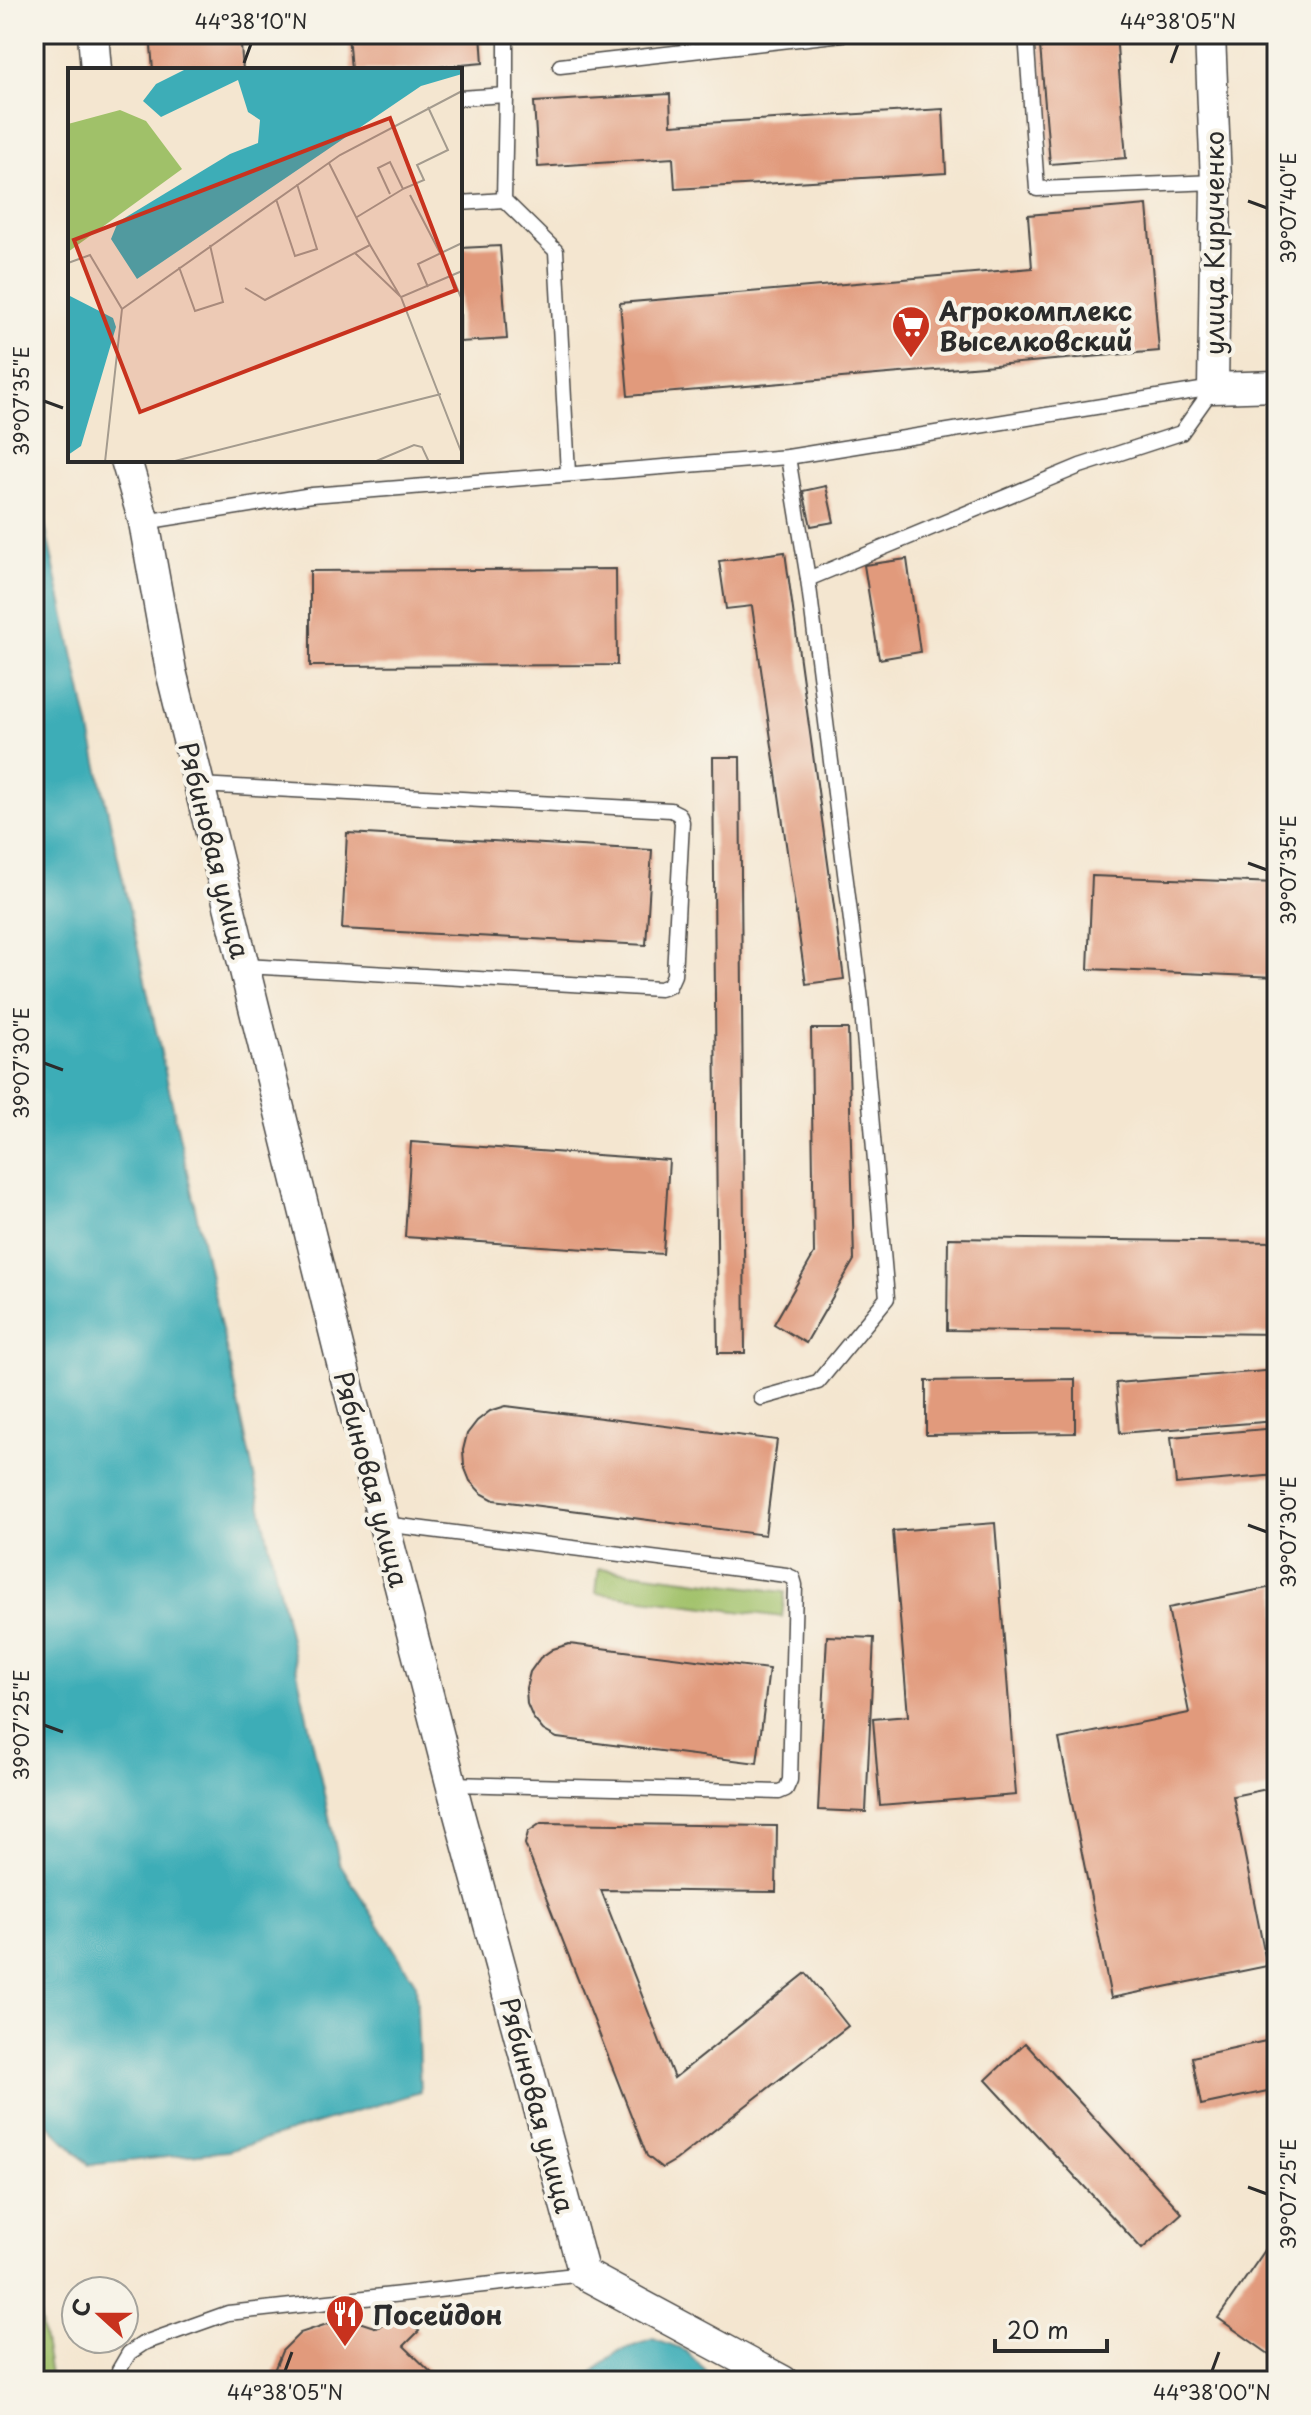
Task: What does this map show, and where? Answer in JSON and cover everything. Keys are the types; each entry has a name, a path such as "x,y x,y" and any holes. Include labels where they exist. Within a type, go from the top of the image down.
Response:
{"street":[{"path":"93,34 96,68"},
{"name":"улица Кириченко","path":"1210,34 1216,182 1213,388 1277,386"},
{"name":"Рябиновая улица","path":"127,462 144,522 171,671 384,1524 584,2274"},
{"path":"584,2274 783,2381"}],"lane":[{"path":"506,34 504,200 556,251 568,473"},
{"path":"560,66 843,34"},
{"path":"1026,34 1037,189 1216,182"},
{"path":"462,98 506,95"},
{"path":"462,203 504,200"},
{"path":"144,522 312,495 788,457 1213,388"},
{"path":"808,579 1080,466 1181,433 1213,388"},
{"path":"761,1398 818,1382 887,1298 861,1000 808,579 788,457"},
{"path":"199,785 671,810 679,814 682,822 674,975 669,986 660,989 244,966"},
{"path":"384,1524 786,1575 793,1578 795,1585 790,1780 786,1789 779,1792 452,1784"},
{"path":"117,2381 119,2370 129,2353 144,2343 228,2313 584,2274"}],"green space":[{"path":"599,1568 785,1592 782,1617 596,1593"},
{"path":"34,2284 51,2381 34,2381"}],"water":[{"path":"34,476 339,1862 416,1984 420,2092 228,2151 89,2165 34,2110"},
{"path":"653,2339 686,2351 716,2381 582,2381 617,2352"}],"building":[{"path":"150,34 240,34 243,68 153,68"},
{"path":"348,34 481,34 483,63 427,68 351,68"},
{"path":"1039,34 1116,34 1126,158 1050,164"},
{"path":"670,94 671,125 943,109 946,173 675,189 673,158 538,167 534,102"},
{"path":"1147,205 1159,351 628,396 620,303 1032,268 1028,215"},
{"path":"500,246 507,339 462,342 462,248"},
{"path":"826,486 834,522 811,526 803,491"},
{"path":"785,552 844,979 806,984 752,606 726,609 719,561"},
{"path":"907,559 920,652 879,659 864,565"},
{"path":"616,569 617,665 310,666 310,571"},
{"path":"713,757 740,757 745,1353 718,1353"},
{"path":"347,833 652,850 646,945 342,929"},
{"path":"1092,876 1277,883 1277,977 1088,969"},
{"path":"811,1029 848,1029 854,1260 806,1343 774,1324 814,1254"},
{"path":"411,1142 669,1160 663,1254 405,1237"},
{"path":"948,1238 1277,1242 1277,1334 947,1330"},
{"path":"1277,1370 1277,1421 1120,1433 1116,1383"},
{"path":"1075,1379 1075,1433 926,1435 926,1381"},
{"path":"506,1406 777,1440 765,1535 494,1500 481,1493 470,1481 464,1466 463,1450 467,1434 477,1421 490,1411"},
{"path":"1277,1428 1277,1475 1176,1484 1171,1437"},
{"path":"995,1523 1016,1795 880,1806 873,1719 908,1716 893,1531"},
{"path":"1277,1586 1277,1787 1233,1796 1267,1966 1111,1998 1059,1739 1189,1713 1168,1608"},
{"path":"827,1636 874,1638 866,1812 818,1810"},
{"path":"569,1644 769,1669 757,1763 557,1738 543,1730 527,1704 526,1688 530,1672 540,1658 553,1649"},
{"path":"541,1823 777,1826 776,1892 601,1890 674,2078 806,1973 848,2026 662,2168 647,2156 525,1844 528,1832"},
{"path":"1275,2039 1277,2089 1201,2105 1192,2057"},
{"path":"1025,2043 1182,2213 1142,2249 986,2080"},
{"path":"1277,2233 1277,2352 1273,2357 1218,2318"},
{"name":"Посейдон","path":"397,2313 419,2331 404,2346 440,2381 273,2381 282,2351 300,2333 330,2323 359,2322 377,2328"}],"place":[{"name":"Агрокомплекс Выселковский","path":"911,359"},
{"name":"Посейдон","path":"345,2348"}]}
